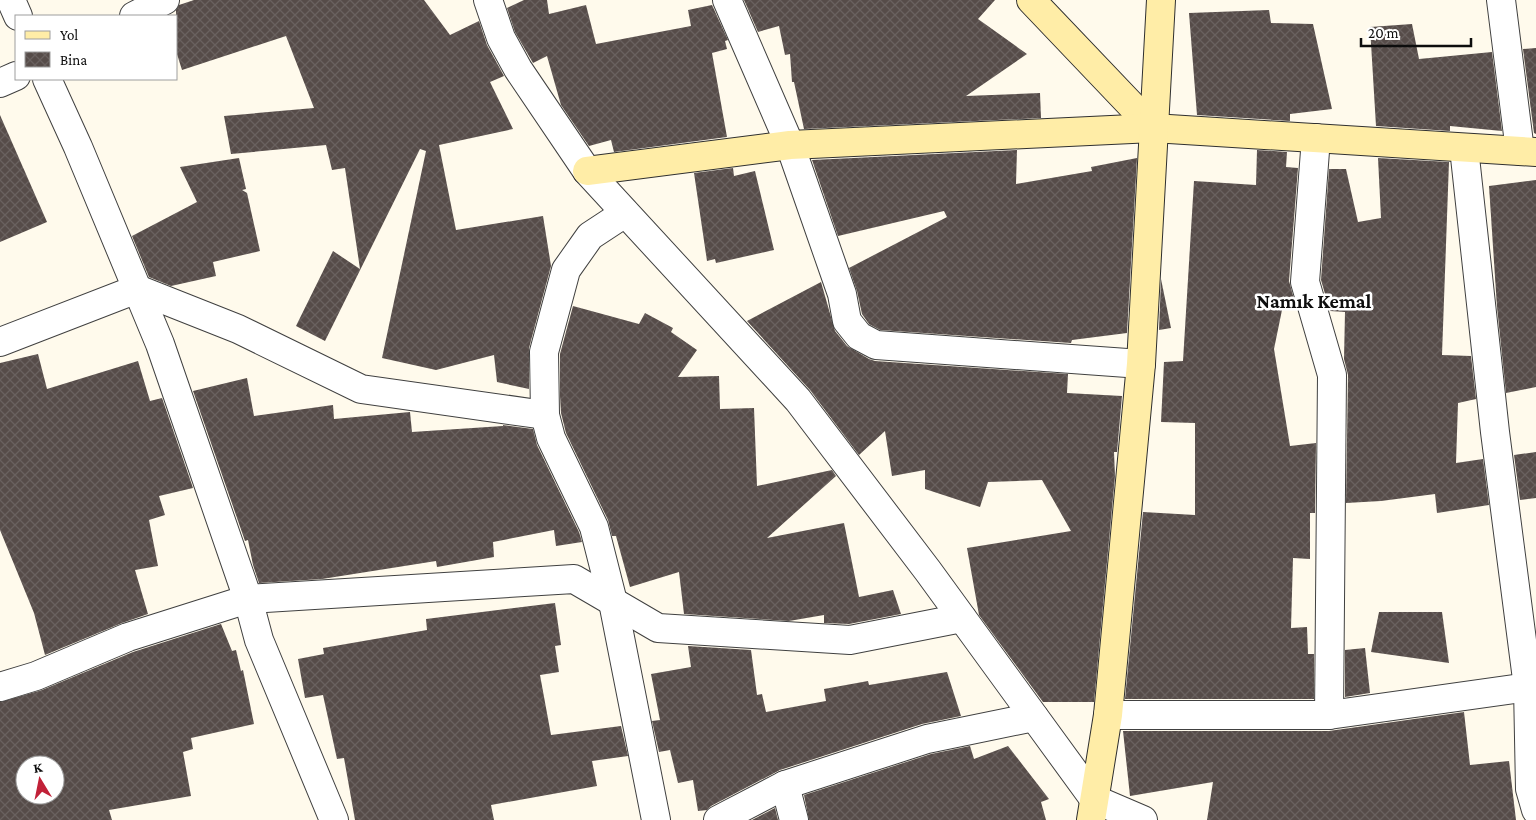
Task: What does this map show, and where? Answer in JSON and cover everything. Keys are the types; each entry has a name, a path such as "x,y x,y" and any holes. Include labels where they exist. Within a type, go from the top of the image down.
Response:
{"street":[{"path":"0,2 6,0"},
{"path":"11,0 18,15"},
{"path":"136,15 165,0"},
{"path":"488,0 501,38 518,69 587,172 798,400 1034,717 1092,810 1143,820"},
{"path":"727,0 790,145 842,294 847,320 859,336 876,345 1141,364"},
{"path":"1031,0 1153,128"},
{"path":"1092,810 1108,715 1141,364 1161,0"},
{"path":"587,172 790,145 1153,128 1528,152 1501,0"},
{"path":"0,83 15,76"},
{"path":"47,80 78,147 160,344 248,599 259,640 334,820"},
{"path":"1316,138 1306,282 1332,375 1329,716"},
{"path":"1464,148 1495,432 1532,686 1530,789 1536,810"},
{"path":"624,213 590,236 566,270 544,352 545,415 551,438 594,527 613,602 656,820"},
{"path":"0,342 137,289 238,329 361,389 545,415"},
{"path":"0,687 36,676 128,637 248,599 574,579 658,628 850,640 962,618"},
{"path":"1108,715 1329,716 1532,686"},
{"path":"718,820 785,785 927,739 1034,717"},
{"path":"785,785 794,820"}],"building":[{"path":"194,0 424,0 450,35 479,21 487,45 504,76 490,82 513,129 439,145 456,230 543,216 551,266 529,348 529,389 497,382 494,355 436,370 382,358 426,151 420,149 325,341 296,326 333,251 360,269 345,168 332,170 326,145 231,154 224,116 314,108 286,36 182,70 178,57 178,15 176,15 179,5"},
{"path":"524,0 547,0 549,14 586,5 596,44 691,26 688,10 712,5 728,40 725,41 727,49 712,53 727,137 614,152 611,140 589,146 561,105 547,56 533,63 515,32 507,8"},
{"path":"744,0 995,0 978,19 1027,54 966,96 1040,93 1041,118 804,129 794,82 792,82 790,54 785,55 779,26 758,32"},
{"path":"1269,10 1271,23 1313,24 1332,109 1290,114 1290,121 1197,115 1189,13"},
{"path":"1412,24 1419,59 1492,52 1502,131 1450,126 1450,131 1376,126 1370,27"},
{"path":"1536,48 1536,134 1534,133 1523,49"},
{"path":"0,115 47,222 0,242"},
{"path":"1017,150 1016,184 1092,171 1091,167 1137,158 1127,333 1072,340 1071,343 880,330 869,324 862,314 849,268 947,217 944,211 838,236 812,160"},
{"path":"1257,150 1287,152 1286,167 1298,168 1289,281 1297,310 1282,310 1274,349 1290,446 1316,443 1315,513 1310,513 1310,559 1293,558 1291,628 1307,627 1308,654 1314,654 1314,699 1125,699 1143,512 1195,515 1195,423 1161,422 1164,362 1183,361 1194,181 1256,185"},
{"path":"239,158 246,189 242,190 247,193 260,251 213,262 216,276 171,286 149,277 132,236 197,202 180,167"},
{"path":"1378,158 1449,162 1442,355 1471,356 1476,399 1458,403 1456,463 1483,459 1489,505 1437,513 1435,494 1381,501 1346,503 1348,375 1344,359 1345,312 1330,311 1321,280 1329,169 1346,169 1358,222 1381,218"},
{"path":"733,168 734,176 755,171 774,250 716,263 715,259 707,261 694,173"},
{"path":"1536,180 1536,387 1506,393 1497,307 1489,186"},
{"path":"1161,279 1171,328 1159,330"},
{"path":"821,282 835,331 847,346 869,359 875,361 1068,374 1067,393 1122,396 1117,452 1114,452 1115,476 1094,702 1043,702 979,615 967,548 1071,531 1042,480 988,482 980,507 925,489 925,470 892,476 885,431 859,455 810,390 747,321"},
{"path":"573,306 639,324 645,313 673,328 671,332 697,350 678,377 719,376 720,409 754,408 757,486 832,470 836,476 767,538 844,523 859,597 893,590 901,614 849,624 824,623 824,615 789,621 684,614 679,572 630,587 616,536 612,536 608,520 566,433 561,413 560,354"},
{"path":"38,354 47,389 138,361 150,401 162,398 193,488 159,496 165,515 149,520 158,566 135,570 148,614 45,655 34,613 0,530 0,363"},
{"path":"247,378 254,416 333,405 334,419 410,412 412,432 503,425 533,429 537,445 582,542 556,546 554,530 493,542 494,557 437,567 436,561 322,579 259,583 248,540 245,541 193,391"},
{"path":"1536,452 1536,498 1520,500 1514,455"},
{"path":"555,603 561,645 555,646 559,672 540,675 551,735 621,726 628,756 592,761 597,786 491,805 494,820 355,820 344,758 337,759 323,695 305,698 298,659 324,654 323,648 427,630 426,619"},
{"path":"1379,612 1442,612 1449,663 1371,652"},
{"path":"221,624 232,651 236,650 241,671 243,670 254,724 191,738 193,749 183,752 191,796 109,810 112,820 0,820 0,702 42,690 133,652"},
{"path":"688,646 751,650 757,695 762,694 766,712 826,701 824,689 868,681 869,685 947,672 961,716 922,724 780,770 711,806 707,810 698,811 693,780 678,783 670,750 659,752 652,721 660,720 651,674 691,667"},
{"path":"1365,648 1370,693 1345,697 1345,650"},
{"path":"1464,712 1470,765 1509,761 1516,820 1207,820 1213,782 1130,796 1123,731 1329,731"},
{"path":"970,746 974,759 1008,746 1049,799 1041,802 1046,820 809,820 804,795 931,754"},
{"path":"775,808 778,820 752,820"}],"district":[{"name":"Namık Kemal","path":"1314,301"}]}
